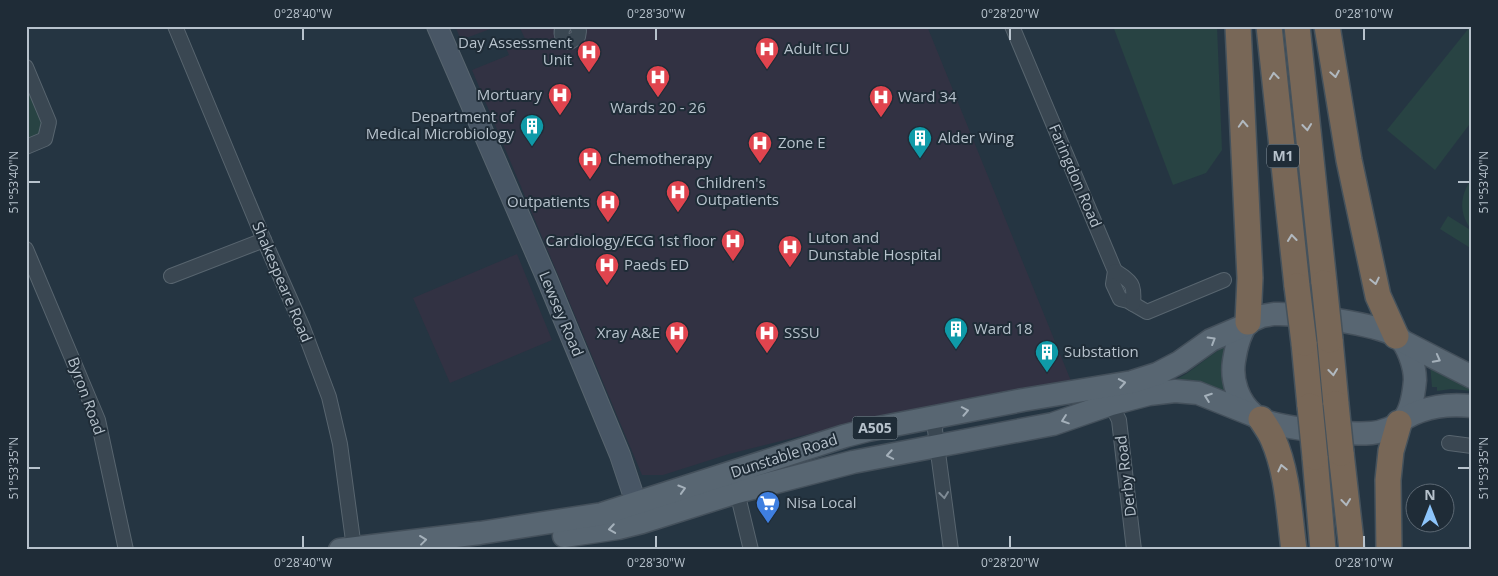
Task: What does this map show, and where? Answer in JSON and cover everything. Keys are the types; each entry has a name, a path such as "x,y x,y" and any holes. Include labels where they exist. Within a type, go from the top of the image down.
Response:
{"highway":[{"path":"1238,26 1250,278 1247,323"},
{"name":"M1","path":"1269,26 1304,343 1323,550"},
{"name":"M1","path":"1296,26 1352,550"},
{"path":"1327,26 1350,160 1378,296 1399,339"},
{"path":"1257,417 1273,437 1279,456 1284,475 1294,550"},
{"path":"1389,550 1388,480 1391,450 1402,421"}],"main road":[{"path":"1472,377 1380,330 1282,314 1262,316 1247,323 1234,356 1233,378 1236,388 1257,417 1282,426 1298,429 1372,433 1385,430 1416,412 1439,405 1472,406"},
{"name":"Dunstable Road","path":"458,550 600,531 639,513 845,436 1023,400 1132,382 1157,374 1180,362 1211,340 1247,323"},
{"path":"1399,339 1412,361 1415,376 1414,388 1402,421"},
{"name":"Dunstable Road","path":"347,549 579,519 602,514 639,513 737,492 853,462 1053,424 1111,404 1149,394 1175,391 1198,393 1257,417"}],"street":[{"name":"Shakespeare Road","path":"176,26 264,240 303,328 329,397 340,444 347,549"},
{"name":"Lewsey Road","path":"437,26 547,280 616,446 639,513"},
{"path":"564,26 562,36 570,42 578,37 579,31 576,26"},
{"name":"Faringdon Road","path":"1012,26 1115,272 1113,284 1120,300 1133,304 1147,312 1224,280"},
{"path":"26,67 50,122 45,139 26,147"},
{"path":"171,276 264,240"},
{"name":"Byron Road","path":"26,249 98,420 126,550"},
{"name":"Derby Road","path":"1111,404 1119,420 1134,550"},
{"path":"942,416 936,421 935,430 951,550"},
{"path":"1448,443 1472,446"},
{"path":"737,492 751,550"}],"shaded area":[{"path":"455,26 498,26 461,40"},
{"name":"Luton and Dunstable Hospital","path":"519,26 927,26 1071,381 849,424 729,454 663,475 642,475 472,70 509,55 506,48 521,42 522,45 527,43"},
{"path":"517,254 552,340 450,383 413,298"}],"green space":[{"path":"1113,26 1217,26 1222,150 1206,173 1173,185"},
{"path":"1469,28 1472,30 1472,121 1435,170 1387,130"},
{"path":"26,81 43,120 39,134 26,140"},
{"path":"1472,179 1469,208 1472,218 1472,230 1465,218 1462,205 1465,192"},
{"path":"1448,216 1472,231 1472,249 1440,229"},
{"path":"1226,346 1222,373 1226,392 1177,384 1175,380"},
{"path":"1430,364 1472,386 1472,391 1451,389 1437,391 1437,387 1432,387"}],"place":[{"name":"Adult ICU","path":"767,70"},
{"name":"Day Assessment Unit","path":"589,73"},
{"name":"Wards 20 - 26","path":"658,98"},
{"name":"Mortuary","path":"560,116"},
{"name":"Ward 34","path":"881,118"},
{"name":"Department of Medical Microbiology","path":"532,147"},
{"name":"Alder Wing","path":"920,159"},
{"name":"Zone E","path":"760,164"},
{"name":"Chemotherapy","path":"590,180"},
{"name":"Children's Outpatients","path":"678,213"},
{"name":"Outpatients","path":"608,223"},
{"name":"Cardiology/ECG 1st floor","path":"733,262"},
{"name":"Luton and Dunstable Hospital","path":"790,268"},
{"name":"Paeds ED","path":"607,286"},
{"name":"Ward 18","path":"956,350"},
{"name":"Xray A&E","path":"677,354"},
{"name":"SSSU","path":"767,354"},
{"name":"Substation","path":"1047,373"},
{"name":"Nisa Local","path":"768,524"}]}
